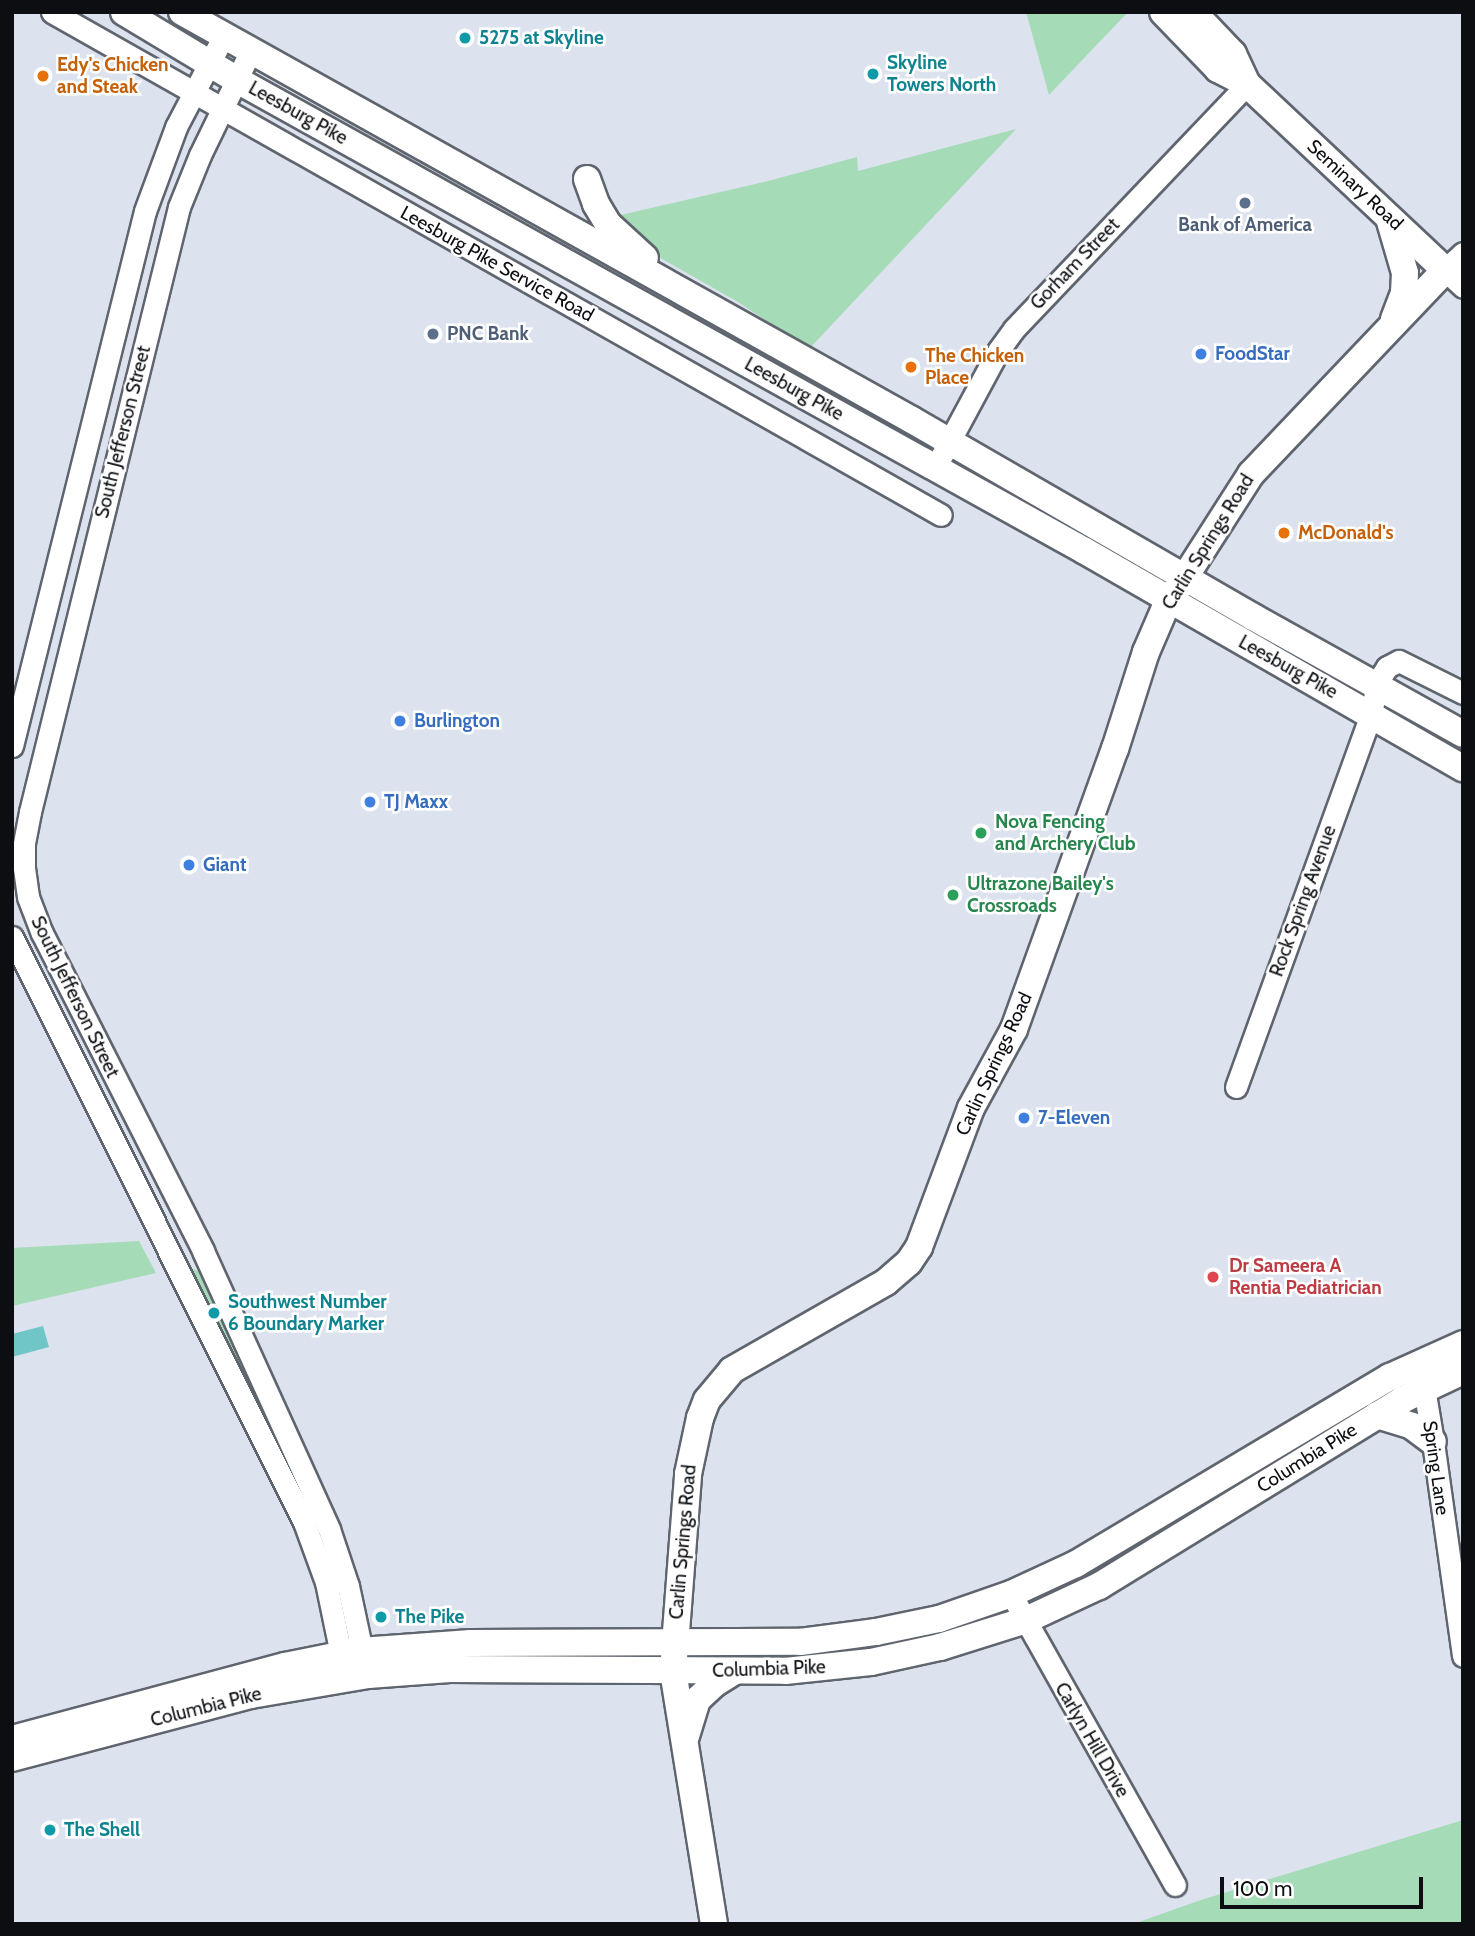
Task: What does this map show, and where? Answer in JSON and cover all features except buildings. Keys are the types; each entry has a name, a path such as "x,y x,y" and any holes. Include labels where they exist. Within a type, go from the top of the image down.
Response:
{"main road":[{"name":"Leesburg Pike","path":"124,12 237,80 424,181 598,282 1170,599 1463,768"},
{"name":"Leesburg Pike","path":"182,12 950,442 1252,617 1377,683 1463,734"},
{"name":"Seminary Road","path":"1163,12 1218,69 1247,84 1388,216 1457,270"},
{"name":"Seminary Road","path":"1193,12 1233,54 1247,84"},
{"path":"587,180 596,204 608,224 688,296"},
{"path":"1388,216 1405,273 1404,293 1393,323"},
{"name":"Carlin Springs Road","path":"713,1912 673,1671 692,1442 708,1400 739,1365 887,1282 909,1262 919,1247 971,1108 1014,1029 1115,749 1146,652 1170,599 1251,474 1393,323 1457,270"},
{"name":"Columbia Pike","path":"12,1739 353,1664 492,1643 791,1642 856,1635 939,1619 1011,1594 1109,1546 1417,1377 1463,1344"},
{"name":"Columbia Pike","path":"12,1758 243,1697 353,1664 516,1670 816,1669 871,1662 940,1647 1026,1620 1118,1575 1377,1415 1417,1377 1463,1371"},
{"path":"1377,1415 1404,1422 1433,1442"},
{"path":"684,1743 697,1700 713,1684 735,1671"}],"street":[{"name":"Leesburg Pike Service Road","path":"52,12 941,515"},
{"name":"South Jefferson Street","path":"12,746 145,211 160,163 224,35"},
{"name":"South Jefferson Street","path":"251,50 187,184 166,254 33,799 24,844 24,867 28,897 42,933 203,1251 324,1517 348,1586 353,1664"},
{"name":"Gorham Street","path":"935,468 998,351 1014,329 1247,84"},
{"path":"1371,714 1377,683 1387,667 1399,661 1463,693"},
{"name":"Rock Spring Avenue","path":"1236,1087 1371,714"},
{"name":"South Jefferson Street","path":"12,937 304,1522 353,1664"},
{"name":"Spring Lane","path":"1417,1377 1433,1442 1463,1656"},
{"name":"Carlyn Hill Drive","path":"1011,1594 1175,1885"}],"green space":[{"path":"1026,12 1128,12 1049,95"},
{"path":"1016,129 809,349 738,302 648,251 612,217 768,181 857,157 858,171"},
{"path":"139,1241 156,1273 12,1306 12,1248"},
{"path":"184,1266 198,1271 253,1382 234,1365"},
{"path":"1463,1820 1463,1924 1133,1924 1201,1900"}],"water":[{"path":"43,1326 49,1347 12,1357 12,1334"}],"place":[{"name":"5275 at Skyline","path":"465,38"},
{"name":"Skyline Towers North","path":"873,74"},
{"name":"Edy's Chicken and Steak","path":"43,76"},
{"name":"Bank of America","path":"1245,203"},
{"name":"PNC Bank","path":"433,334"},
{"name":"FoodStar","path":"1201,354"},
{"name":"The Chicken Place","path":"911,367"},
{"name":"McDonald's","path":"1284,533"},
{"name":"Burlington","path":"400,721"},
{"name":"TJ Maxx","path":"370,802"},
{"name":"Nova Fencing and Archery Club","path":"981,833"},
{"name":"Giant","path":"189,865"},
{"name":"Ultrazone Bailey's Crossroads","path":"953,895"},
{"name":"7-Eleven","path":"1024,1118"},
{"name":"Dr Sameera A Rentia Pediatrician","path":"1213,1277"},
{"name":"Southwest Number 6 Boundary Marker","path":"214,1313"},
{"name":"The Pike","path":"381,1617"},
{"name":"The Shell","path":"50,1830"}]}
